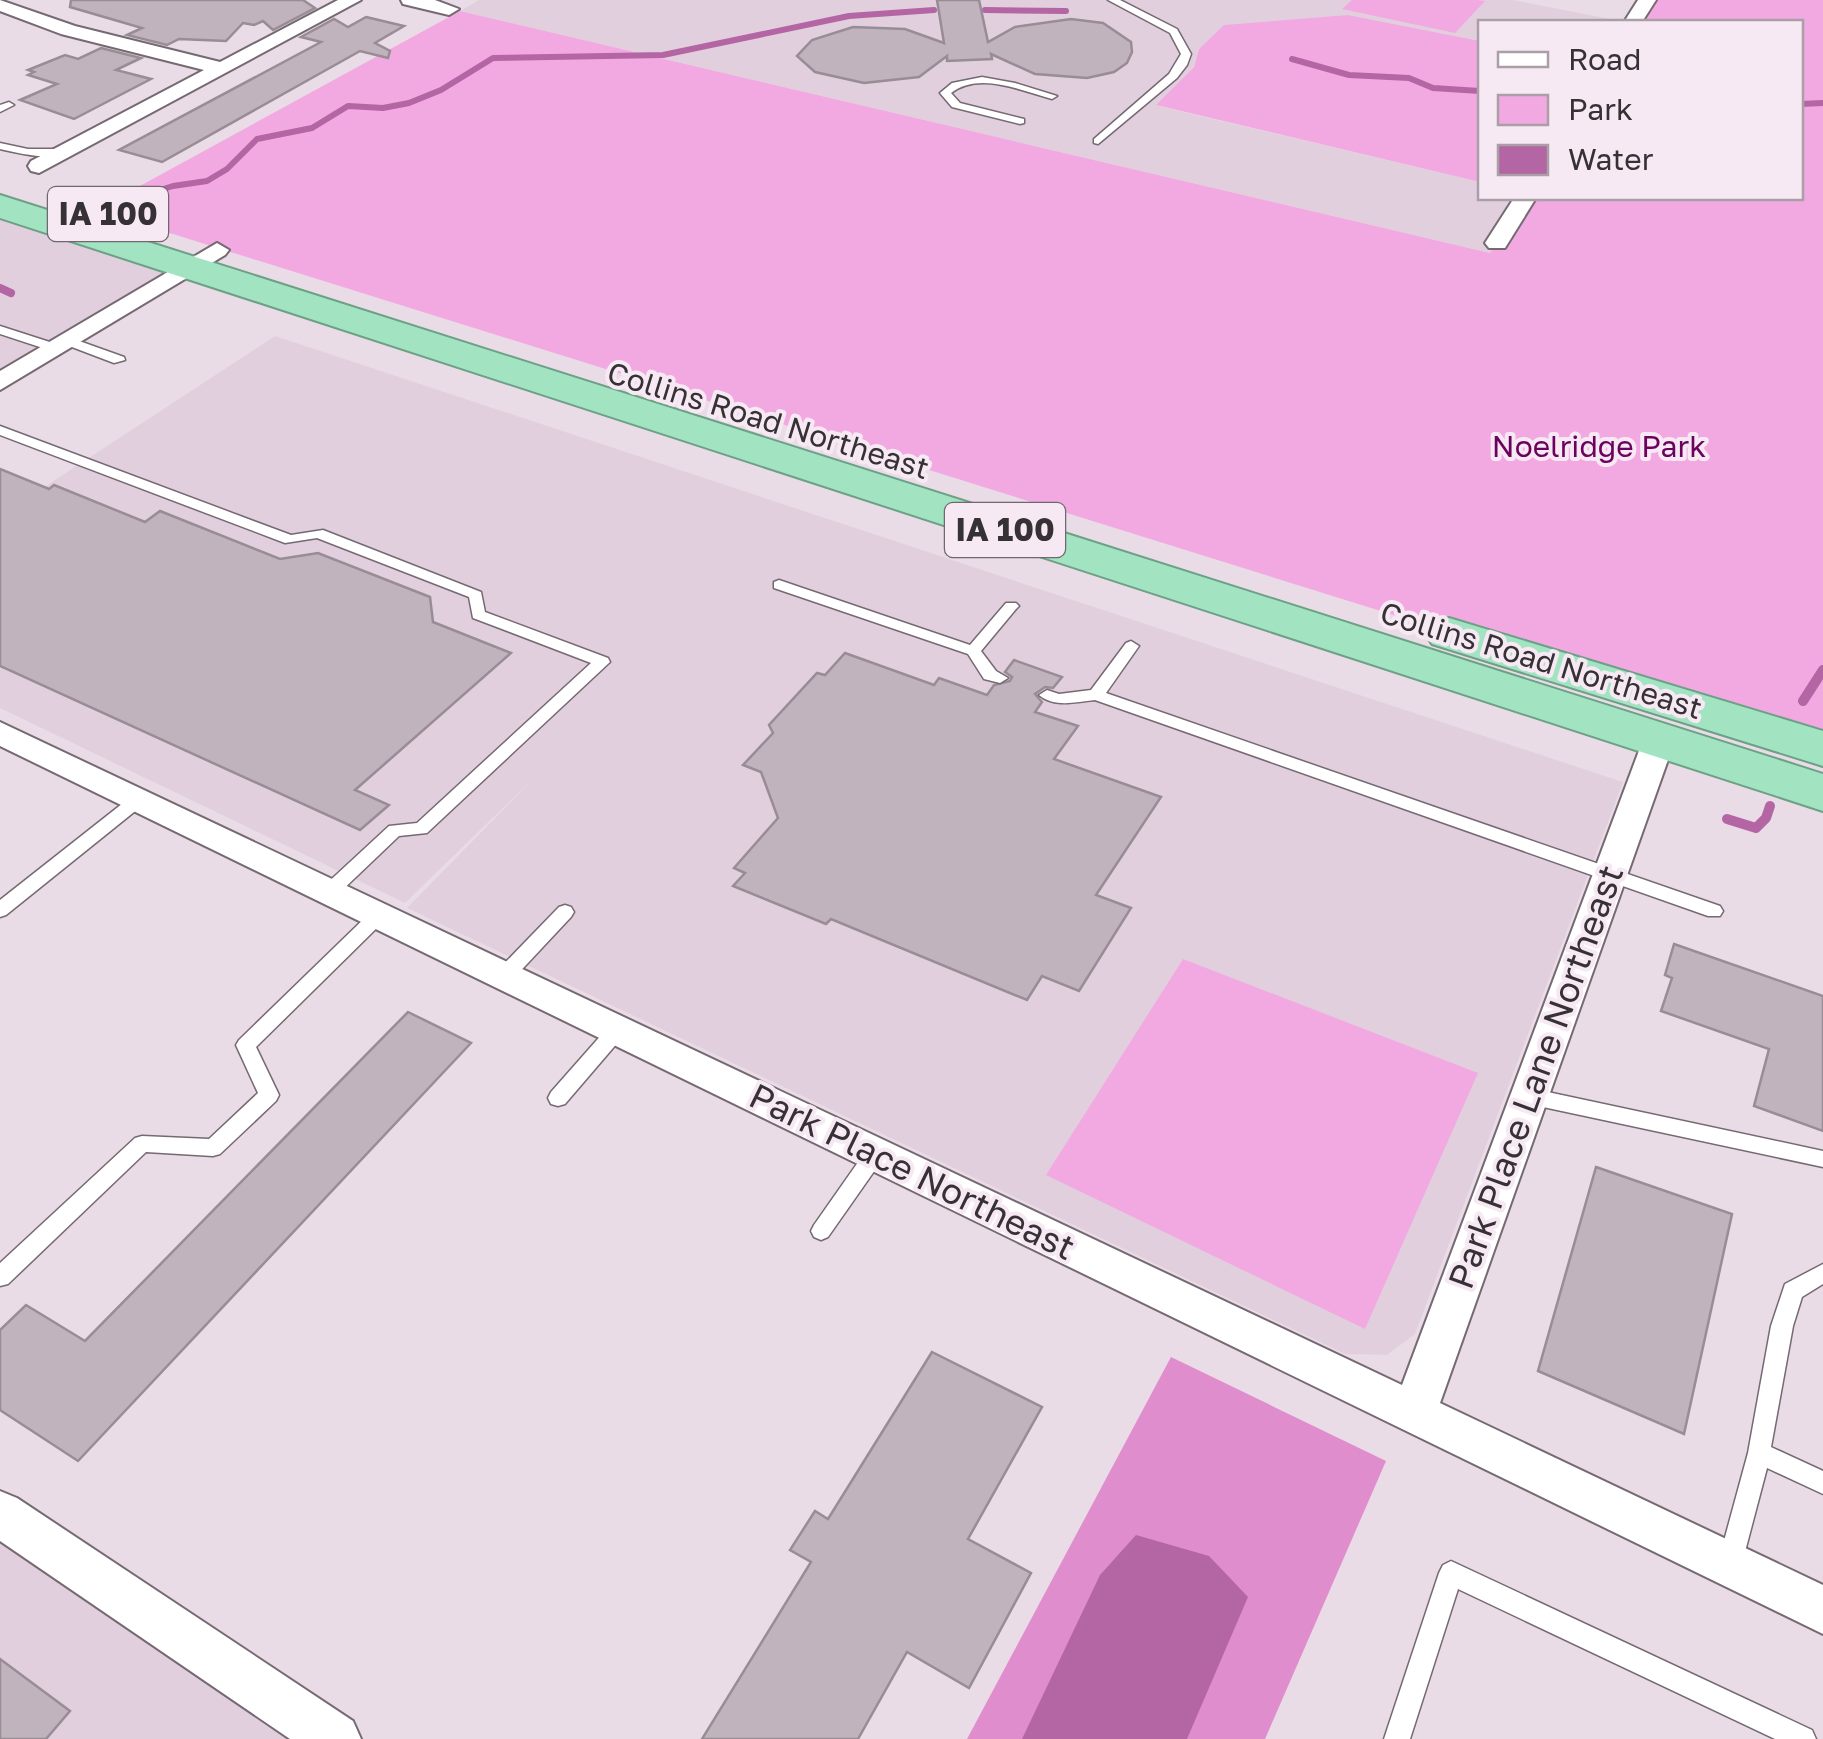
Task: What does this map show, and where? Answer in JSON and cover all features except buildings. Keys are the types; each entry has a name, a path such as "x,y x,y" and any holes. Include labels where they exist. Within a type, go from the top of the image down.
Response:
{"highway":[{"name":"Collins Road Northeast","path":"0,178 202,259 1823,793"},
{"name":"Collins Road Northeast","path":"0,206 202,259 1823,749"},
{"name":"Collins Road Northeast","path":"1659,740 1695,728 1823,768"}],"street":[{"path":"39,166 352,0"},
{"path":"410,0 450,10"},
{"path":"0,4 68,30 224,68"},
{"path":"1497,242 1525,200"},
{"path":"0,382 202,259"},
{"name":"Park Place Northeast","path":"0,733 1823,1610"},
{"name":"Park Place Lane Northeast","path":"1414,1414 1659,740"},
{"path":"0,1514 335,1739"}],"lane":[{"path":"1098,141 1173,76 1186,54 1174,31 1114,0"},
{"path":"1020,121 956,105 945,93 962,82 988,81 1052,96"},
{"path":"0,146 28,152 66,152"},
{"path":"0,330 119,360"},
{"path":"0,430 290,540 318,533 476,595 478,615 602,662 421,828 395,830 328,892"},
{"path":"779,584 973,651 990,675 1000,678"},
{"path":"973,651 1012,606"},
{"path":"1096,695 1131,646"},
{"path":"1048,695 1058,699 1096,695 1714,911"},
{"path":"0,910 138,800"},
{"path":"505,975 565,912"},
{"path":"0,1277 142,1144 213,1148 270,1095 246,1045 379,915"},
{"path":"558,1098 618,1029"},
{"path":"1529,1096 1823,1159"},
{"path":"822,1231 875,1154"},
{"path":"1730,1566 1759,1453 1782,1326 1793,1292 1823,1273"},
{"path":"1759,1453 1823,1482"},
{"path":"1397,1739 1451,1573 1803,1739"}],"shaded area":[{"path":"479,0 1513,0 1616,20 1478,20 1478,41 1348,15 1199,48 1194,66 1158,106 1478,182 1478,200 1514,200 1517,210 1490,253 460,11"},
{"path":"0,206 186,268 0,382"},
{"path":"275,336 1623,782 1415,1334 1387,1355 1345,1354 407,908 532,780 405,903 0,708 0,516"},
{"path":"1171,1357 1386,1461 1265,1739 967,1739"},
{"path":"0,1514 335,1739 0,1739"}],"green space":[{"path":"1352,0 1485,1 1455,33 1342,9"},
{"name":"Noelridge Park","path":"1647,0 1823,0 1823,749 96,210 460,11 1490,253 1517,210 1514,200 1803,200 1803,20 1634,20"},
{"path":"1348,15 1478,41 1478,182 1156,105 1194,67 1199,49 1224,25"},
{"path":"1183,959 1478,1073 1365,1329 1046,1175"}],"water":[{"path":"1136,1535 1209,1556 1248,1597 1187,1739 1022,1739 1100,1575"}],"waterway":[{"path":"125,201 173,186 207,181 227,169 257,139 312,128 348,106 383,108 409,103 441,90 493,58 663,55 849,16 934,10"},
{"path":"985,10 1066,11"},
{"path":"1292,59 1349,75 1409,78 1433,88 1478,91"},
{"path":"1803,104 1823,103"},
{"path":"5,290 0,288 11,293"},
{"path":"1803,701 1823,670"},
{"path":"1727,819 1756,828 1766,818 1770,806"}]}
